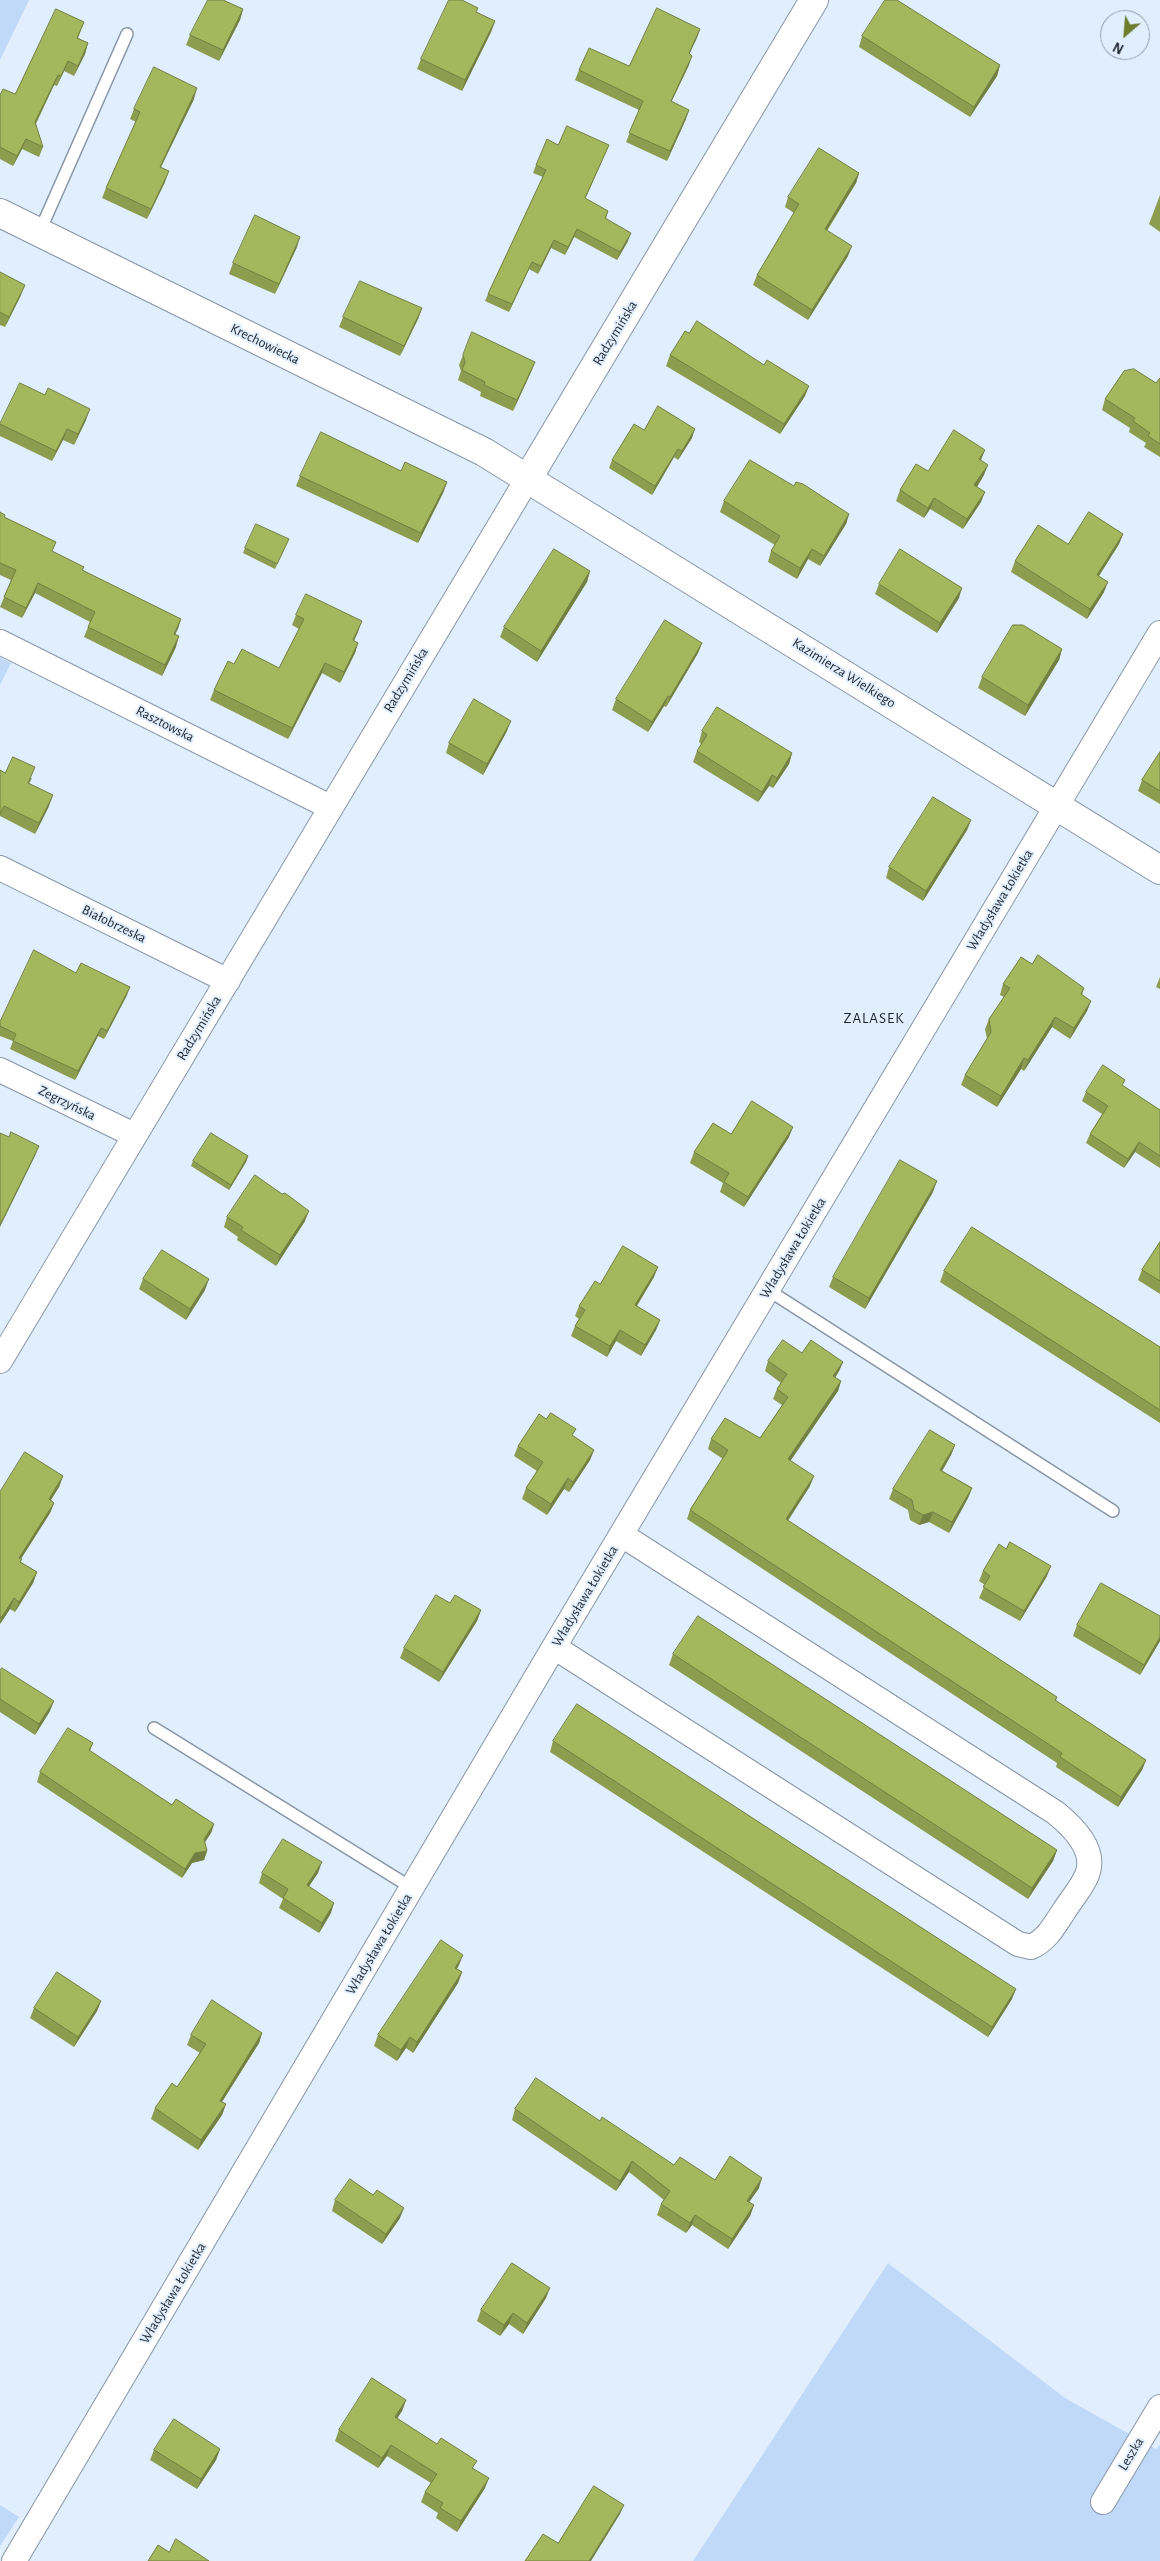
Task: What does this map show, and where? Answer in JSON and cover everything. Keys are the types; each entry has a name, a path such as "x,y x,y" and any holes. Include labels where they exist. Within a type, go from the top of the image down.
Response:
{"street":[{"name":"Radzymińska","path":"0,1361 814,0"},
{"name":"Krechowiecka","path":"0,213 484,452 528,478"},
{"name":"Kazimierza Wielkiego","path":"528,478 1160,870"},
{"name":"Władysława Łokietka","path":"14,2561 554,1647 1160,633"},
{"name":"Rasztowska","path":"0,642 330,807"},
{"name":"Białobrzeska","path":"0,868 228,981"},
{"name":"Zegrzyńska","path":"0,1070 134,1135"},
{"path":"554,1647 1018,1944 1031,1947 1043,1942 1088,1874 1088,1859 1084,1842 1074,1828 1056,1813 622,1535"},
{"name":"Leszka","path":"1103,2502 1160,2407"}],"lane":[{"path":"39,232 127,34"},
{"path":"768,1290 1113,1511"},
{"path":"154,1728 412,1888"}],"shaded area":[{"path":"0,0 29,0 0,60"},
{"path":"0,657 11,663 0,685"},
{"path":"888,2263 1065,2398 1156,2449 1160,2445 1160,2561 693,2561"},
{"path":"0,2505 19,2517 0,2546"}],"building":[{"path":"208,0 223,0 243,9 223,50 190,35"},
{"path":"449,0 462,0 478,8 476,12 495,21 465,80 421,59"},
{"path":"885,0 897,0 1000,65 974,107 862,36"},
{"path":"657,8 700,29 689,53 692,56 671,101 689,110 670,151 629,133 643,101 579,70 589,48 629,66"},
{"path":"56,9 84,22 77,38 88,43 78,66 68,61 61,76 58,75 35,122 43,147 26,139 17,156 0,147 0,95 3,89 15,94"},
{"path":"154,67 197,88 160,167 169,171 151,209 106,188 140,112 134,109"},
{"path":"567,126 609,145 585,198 608,211 605,218 631,233 620,252 577,229 568,247 554,240 541,266 532,262 512,304 488,294 546,170 536,165 547,139 558,145"},
{"path":"819,148 859,173 825,229 852,246 812,310 757,275 799,204 788,197"},
{"path":"255,215 300,237 279,284 233,263"},
{"path":"0,272 25,285 9,317 0,312"},
{"path":"360,281 422,308 404,346 343,317"},
{"path":"697,321 764,365 767,360 809,386 784,424 670,355 685,331 689,333"},
{"path":"472,332 535,362 517,400 484,385 485,382 462,370 465,362 463,355"},
{"path":"1134,369 1156,383 1160,378 1160,444 1148,436 1150,433 1133,421 1135,418 1105,399 1124,371"},
{"path":"20,383 45,395 48,388 90,409 78,434 67,429 56,451 0,424"},
{"path":"658,406 695,429 682,451 678,449 655,486 612,460 634,424 644,430"},
{"path":"954,430 985,450 979,459 988,465 974,485 985,492 967,519 934,498 928,508 900,490 916,464 928,471"},
{"path":"321,432 401,471 405,462 447,482 421,533 300,476"},
{"path":"750,460 794,486 796,482 803,484 849,514 824,556 812,549 800,568 771,551 780,536 724,501"},
{"path":"0,512 5,515 4,517 56,542 52,551 84,567 82,570 181,619 174,634 179,636 165,665 88,627 95,612 38,583 26,608 4,597 16,570 0,563"},
{"path":"1089,512 1123,534 1097,575 1108,582 1090,609 1015,561 1038,525 1068,544"},
{"path":"256,524 289,539 277,564 245,548"},
{"path":"554,549 590,571 541,651 504,627"},
{"path":"900,549 962,588 940,623 879,584"},
{"path":"306,594 362,621 353,640 358,643 344,672 325,663 292,728 214,690 228,661 234,664 242,649 279,668 304,619 296,615"},
{"path":"665,620 702,643 670,697 668,696 652,722 616,699"},
{"path":"1013,625 1023,625 1062,649 1028,705 982,677"},
{"path":"474,699 511,721 487,764 449,743"},
{"path":"717,707 792,753 777,778 772,775 762,792 697,751 707,735 702,731"},
{"path":"1160,752 1160,791 1142,780"},
{"path":"13,757 35,767 28,783 53,795 39,823 4,806 0,814 0,770 5,773"},
{"path":"933,797 971,820 926,891 889,867"},
{"path":"34,950 76,973 81,963 130,987 107,1031 101,1028 78,1071 13,1041 16,1034 0,1026 0,1022"},
{"path":"1038,955 1084,988 1081,994 1091,1001 1074,1028 1055,1017 1028,1060 1024,1058 1001,1096 965,1075 991,1032 989,1019 1010,988 1003,984 1021,957 1032,964"},
{"path":"1103,1065 1125,1080 1122,1085 1160,1110 1160,1156 1139,1142 1128,1159 1090,1134 1108,1106 1086,1092"},
{"path":"752,1101 793,1127 748,1197 724,1182 729,1173 694,1152 713,1123 731,1134"},
{"path":"11,1132 39,1146 0,1225 0,1133 9,1137"},
{"path":"211,1133 248,1156 231,1185 193,1161"},
{"path":"900,1160 937,1181 869,1298 833,1277"},
{"path":"255,1175 282,1194 285,1193 309,1211 280,1255 241,1230 243,1227 227,1217"},
{"path":"972,1227 1160,1347 1160,1410 944,1271"},
{"path":"1160,1242 1160,1281 1142,1270"},
{"path":"623,1246 658,1267 635,1305 660,1320 645,1345 620,1330 610,1346 575,1326 585,1310 579,1306 595,1281 600,1284"},
{"path":"162,1250 209,1279 190,1309 143,1279"},
{"path":"783,1340 802,1353 811,1340 843,1362 833,1376 841,1381 788,1459 814,1476 786,1519 1057,1697 1055,1700 1146,1760 1121,1797 1060,1757 1062,1753 690,1510 728,1450 711,1439 725,1418 760,1438 788,1397 777,1389 787,1374 768,1361"},
{"path":"551,1413 576,1429 572,1435 594,1450 573,1482 568,1478 551,1504 526,1488 543,1462 518,1446 539,1414 546,1419"},
{"path":"930,1430 955,1445 940,1470 972,1488 952,1522 933,1512 923,1515 914,1510 912,1500 893,1489"},
{"path":"25,1452 63,1476 49,1499 54,1503 19,1558 22,1559 20,1562 37,1572 19,1602 14,1598 1,1618 0,1492"},
{"path":"1010,1542 1051,1566 1024,1611 983,1587 990,1576 983,1571 999,1544 1006,1549"},
{"path":"1101,1583 1160,1616 1160,1637 1144,1665 1077,1625"},
{"path":"436,1595 450,1603 455,1595 481,1610 443,1672 404,1648"},
{"path":"698,1616 1057,1850 1032,1888 673,1654"},
{"path":"2,1668 54,1701 39,1724 0,1699 0,1671"},
{"path":"577,1704 1016,1989 992,2027 553,1741"},
{"path":"68,1728 93,1743 89,1750 172,1805 176,1799 214,1824 204,1839 207,1851 195,1853 185,1869 40,1772"},
{"path":"283,1839 322,1862 307,1885 334,1903 322,1923 283,1898 288,1889 262,1873"},
{"path":"441,1940 463,1955 455,1968 462,1972 417,2042 410,2037 401,2050 378,2035"},
{"path":"57,1972 101,2001 78,2037 34,2008"},
{"path":"212,2000 262,2033 220,2101 226,2104 201,2140 155,2108 172,2083 177,2087 206,2044 191,2035"},
{"path":"536,2078 600,2121 602,2117 674,2165 680,2157 715,2180 730,2156 762,2178 747,2201 754,2205 732,2239 695,2215 690,2223 661,2204 670,2191 632,2161 620,2181 515,2109"},
{"path":"350,2179 373,2195 377,2190 404,2208 386,2234 335,2200"},
{"path":"512,2263 550,2288 527,2323 513,2313 504,2325 481,2310"},
{"path":"372,2378 406,2400 395,2417 437,2444 441,2438 477,2461 472,2468 489,2478 461,2521 440,2508 443,2503 425,2492 437,2474 391,2445 382,2458 339,2430"},
{"path":"174,2419 220,2449 201,2479 154,2450"},
{"path":"594,2486 624,2505 589,2561 525,2561 543,2534 558,2543"},
{"path":"176,2539 209,2561 148,2561 158,2545 169,2552"}],"district":[{"name":"ZALASEK","path":"874,1018"}]}
